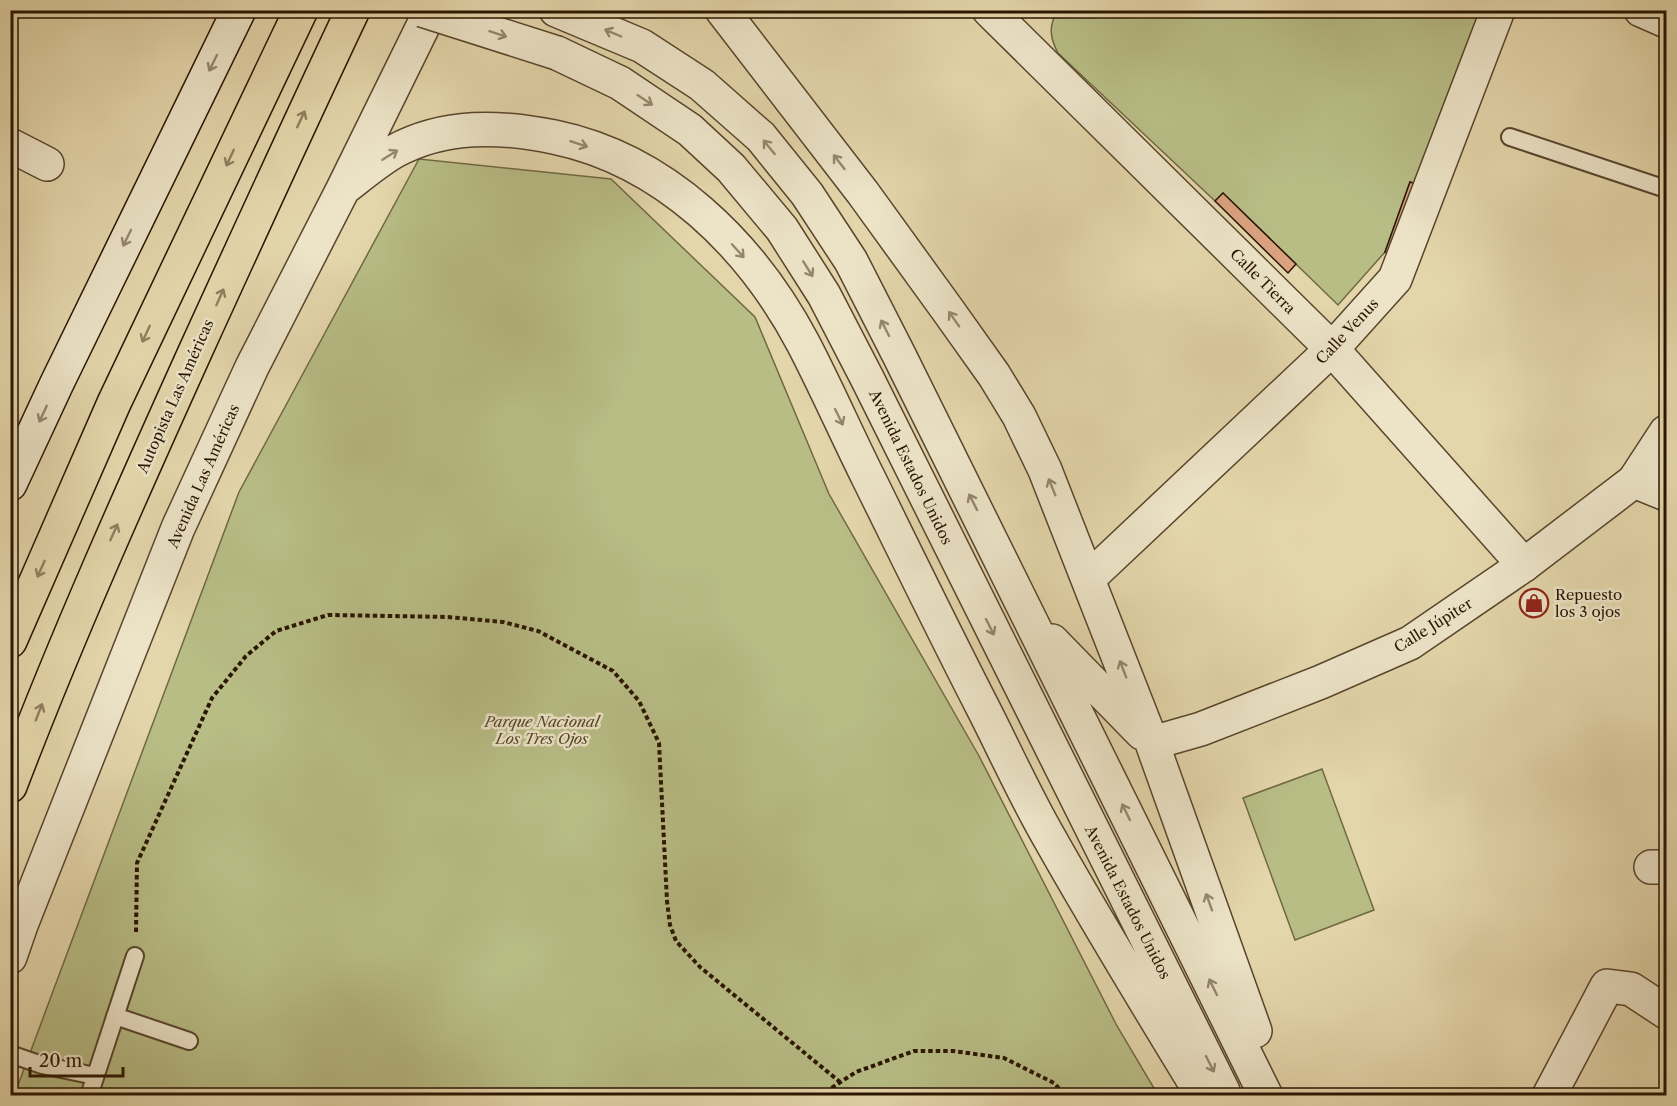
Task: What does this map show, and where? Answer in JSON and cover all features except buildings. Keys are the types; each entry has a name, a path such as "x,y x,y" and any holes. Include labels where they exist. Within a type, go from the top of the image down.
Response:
{"highway":[{"path":"10,641 114,403 301,10"},
{"name":"Autopista Las Américas","path":"10,786 71,630 119,521 353,10"}],"street":[{"path":"10,484 57,382 239,10"},
{"name":"Avenida Estados Unidos","path":"422,10 556,53 620,83 690,130 731,168 782,229 824,295 1225,1095"},
{"name":"Avenida Las Américas","path":"10,957 178,528 252,367 431,10"},
{"path":"556,10 642,46 702,85 761,137 807,194 851,261 1266,1095"},
{"path":"722,10 863,193 994,375 1018,416 1045,470 1089,578 1152,743 1278,1095"},
{"name":"Calle Venus","path":"1089,578 1332,349 1395,279 1498,10"},
{"path":"1641,10 1666,21"},
{"name":"Calle Tierra","path":"1004,16 1332,349 1524,565"},
{"path":"343,189 392,153 408,145 456,130 491,129 529,132 567,140 607,153 645,171 678,192 709,218 744,256 773,295 802,341 932,608 1048,836 1203,1095"},
{"path":"10,145 47,164"},
{"name":"Calle Júpiter","path":"1152,743 1201,729 1321,682 1410,643 1524,565 1634,481 1666,432"},
{"path":"1634,481 1666,494"},
{"path":"1030,618 1152,743"},
{"path":"1549,1095 1607,986 1631,989 1666,1012"}],"lane":[{"path":"1510,136 1666,189"},
{"path":"89,1095 135,956"},
{"path":"115,1016 189,1041"},
{"path":"10,1054 42,1065 95,1076"}],"path":[{"path":"135,956 137,863 212,698 246,656 276,631 328,615 448,616 503,622 538,631 613,671 639,700 659,743 667,901 670,925 676,941 700,967 840,1082"},
{"path":"819,1095 856,1072 914,1051 953,1051 1004,1058 1054,1083 1066,1095"}],"green space":[{"path":"1058,10 1481,11 1419,185 1410,182 1385,252 1338,305 1223,193 1215,201 1058,53 1051,32"},
{"name":"Parque Nacional Los Tres Ojos","path":"419,159 611,179 755,317 829,494 979,756 1117,1026 1158,1095 14,1096 239,492"},
{"path":"1322,769 1374,910 1295,940 1243,798"}],"place":[{"name":"Repuesto los 3 ojos","path":"1534,603"}]}
